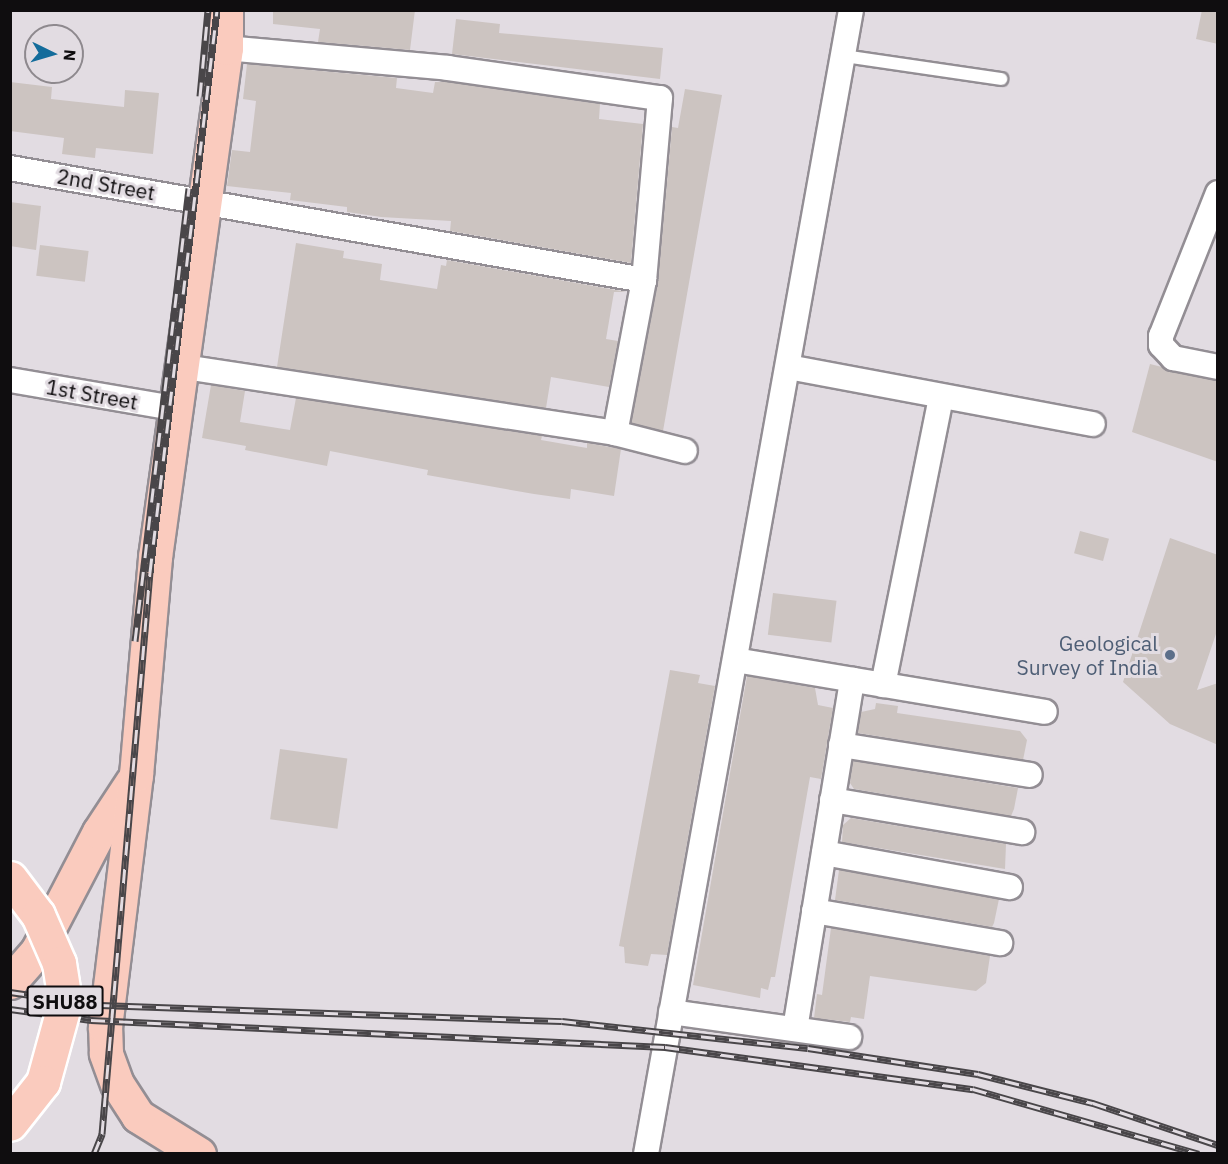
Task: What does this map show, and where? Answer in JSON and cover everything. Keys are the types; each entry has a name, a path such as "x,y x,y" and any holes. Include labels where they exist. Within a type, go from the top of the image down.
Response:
{"main road":[{"path":"198,1154 138,1116 117,1084 106,1053 173,408 226,48 226,10"},
{"path":"10,982 37,951 99,832 136,775"},
{"name":"SHU88","path":"10,879 38,915 59,963 65,1002 43,1082 10,1124"}],"street":[{"path":"646,1154 851,10"},
{"path":"226,48 448,68 660,98 644,280 615,434"},
{"name":"2nd Street","path":"10,168 644,280"},
{"path":"1218,193 1161,345 1173,358 1218,368"},
{"path":"178,366 615,434 685,451"},
{"path":"788,367 941,398 1093,424"},
{"name":"1st Street","path":"10,380 173,408"},
{"path":"883,685 941,398"},
{"path":"735,660 1046,712"},
{"path":"795,1029 852,680"},
{"path":"841,745 1030,775"},
{"path":"832,800 1022,832"},
{"path":"824,854 1010,886"},
{"path":"814,911 1000,943"},
{"path":"671,1012 849,1037"}],"lane":[{"path":"844,56 1001,79"}],"building":[{"path":"273,10 415,10 410,50 318,42 320,29 273,24"},
{"path":"1202,10 1218,10 1218,44 1196,39"},
{"path":"456,19 500,24 499,33 663,48 660,79 452,54"},
{"path":"247,64 397,78 396,88 433,93 435,82 448,82 600,104 599,119 643,124 631,263 450,231 451,221 381,217 347,212 347,207 290,200 291,193 227,186 232,150 250,152 256,101 243,99"},
{"path":"10,82 52,87 51,99 124,107 125,90 159,93 153,154 96,148 95,158 62,154 64,138 10,131"},
{"path":"685,89 722,95 663,431 631,423 658,282 672,127 678,128"},
{"path":"10,202 41,206 36,250 10,246"},
{"path":"296,243 344,251 343,258 382,264 380,280 437,289 441,265 446,266 447,260 627,292 614,292 606,339 618,341 609,387 551,377 546,408 277,367"},
{"path":"40,245 89,251 85,282 36,276"},
{"path":"1150,364 1218,381 1218,462 1132,432"},
{"path":"211,385 245,391 240,422 290,430 296,398 542,436 541,440 587,448 587,443 621,449 614,496 571,489 570,499 534,494 427,475 428,470 330,451 327,466 245,450 246,446 202,438"},
{"path":"1080,531 1109,539 1103,561 1074,553"},
{"name":"Geological Survey of India","path":"1170,538 1218,555 1218,628 1197,690 1218,683 1218,745 1170,724 1123,682"},
{"path":"773,593 837,601 831,642 768,635"},
{"path":"670,670 700,675 698,683 715,686 667,955 651,954 648,966 625,963 624,947 619,946"},
{"path":"747,676 815,688 818,705 833,708 821,779 810,777 775,977 771,977 768,990 761,988 760,998 693,985"},
{"path":"876,703 898,706 897,713 1020,731 1027,740 1023,760 858,733 861,712 875,709"},
{"path":"280,749 347,758 337,829 270,819"},
{"path":"853,761 1018,788 1014,809 1011,816 854,789 850,783"},
{"path":"851,818 1006,844 1005,869 842,842 843,825"},
{"path":"839,870 999,899 994,923 992,927 835,900"},
{"path":"831,928 990,956 986,983 976,991 870,976 864,1019 851,1017 850,1022 814,1018 817,994 822,995"}],"railway":[{"path":"200,96 208,10"},
{"path":"94,1154 102,1134 150,572 217,10"},
{"path":"135,641 189,188"},
{"path":"10,992 100,1005 562,1021 808,1048 978,1074 1093,1103 1218,1145"},
{"path":"10,1009 91,1020 665,1047 973,1089 1199,1154"}],"place":[{"name":"Geological Survey of India","path":"1170,655"}]}
